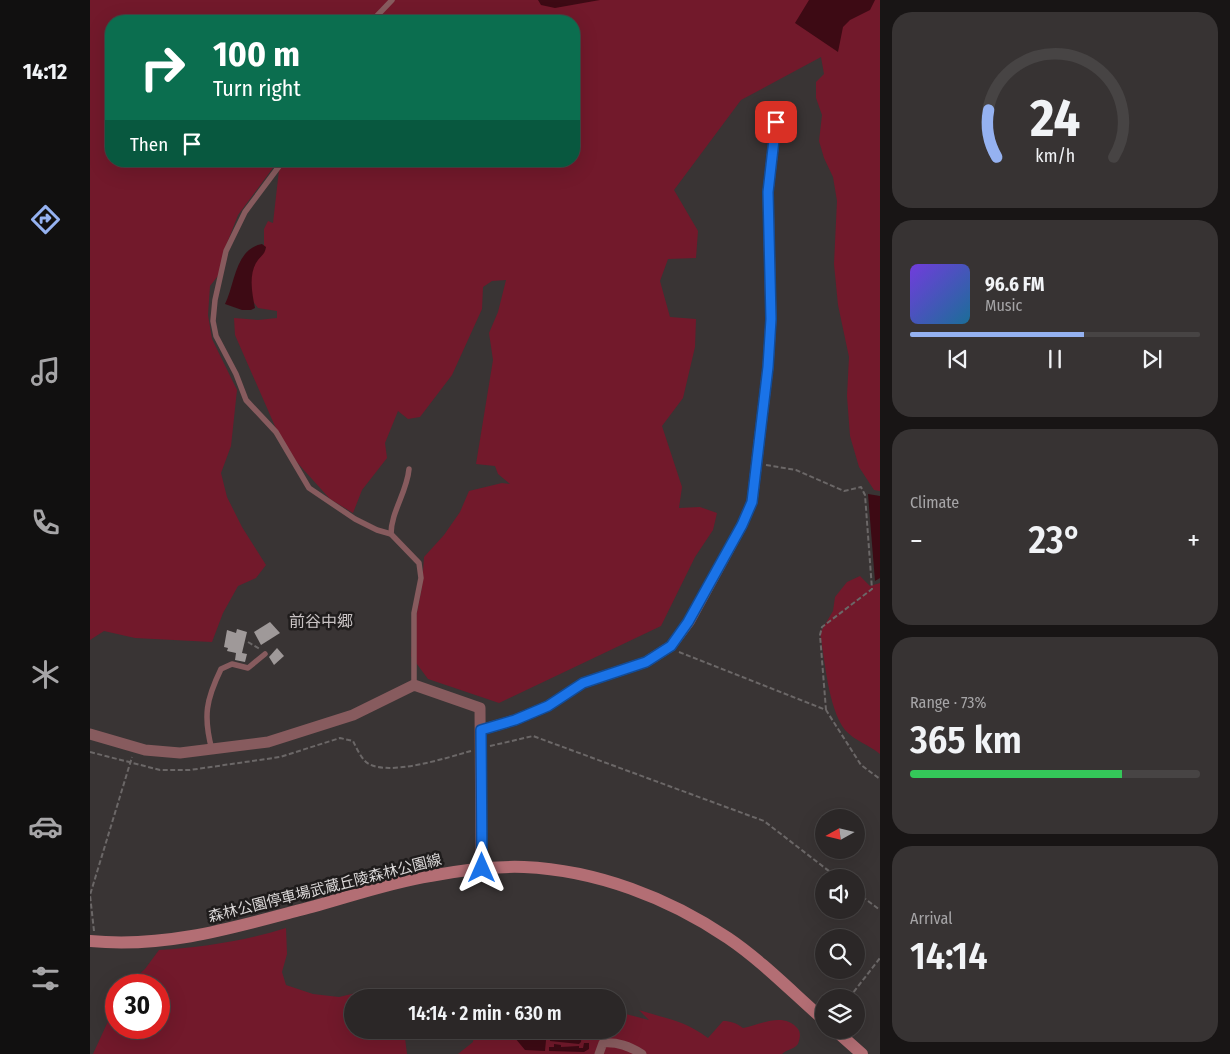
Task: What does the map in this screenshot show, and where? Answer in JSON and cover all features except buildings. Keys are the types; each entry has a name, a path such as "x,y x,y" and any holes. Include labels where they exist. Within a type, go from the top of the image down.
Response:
{"main road":[{"name":"森林公園停車場武蔵丘陵森林公園線","path":"92,941 153,942 207,935 429,876 482,868 524,867 558,871 617,884 696,918 730,939 815,1012"},
{"path":"845,1039 862,1054"}],"street":[{"path":"481,730 515,720 548,706 583,683 646,662 671,646 688,622 742,525 752,502 758,464 771,319 768,192 776,122"},
{"path":"90,734 134,747 180,754 268,742 353,715 414,685 480,708 482,868"},
{"path":"599,1054 603,1043 611,1042 620,1043 642,1054"}],"lane":[{"path":"378,15 392,0"},
{"path":"278,167 236,226 226,251 215,300 213,321 216,336 236,374 246,400 276,432 309,488 355,519 377,530 391,534 415,557 420,570 420,588 414,613 414,685"},
{"path":"391,534 391,526 408,481 409,469"},
{"path":"212,750 206,723 206,704 221,669 232,664 248,668 265,654"}],"path":[{"path":"758,464 796,470 844,491 861,487 865,495 872,589 822,627 820,635 826,710 861,765 880,779"},
{"path":"248,642 256,645 265,654"},
{"path":"671,646 683,654 826,710"},
{"path":"92,941 94,926 90,895 134,747"},
{"path":"865,899 880,910"},
{"path":"856,989 880,958"}],"shaded area":[{"path":"90,0 880,0 880,491 874,490 859,467 850,436 847,396 849,357 838,305 834,264 837,201 833,177 824,158 819,141 822,115 816,98 816,82 824,74 821,57 741,100 674,190 698,231 696,258 668,259 660,281 670,317 696,319 695,347 683,398 662,426 682,487 679,508 700,507 717,513 713,530 695,557 661,626 499,703 428,679 411,656 414,627 422,587 424,557 444,535 460,512 469,491 502,483 510,484 498,474 495,466 476,464 493,360 489,333 498,312 506,280 492,281 483,287 482,309 452,375 420,417 408,419 398,411 385,443 387,458 362,490 353,513 330,499 293,458 281,440 235,335 234,318 258,320 277,318 277,311 258,308 250,294 249,286 255,264 264,251 264,229 268,221 273,223 279,167 580,167 580,15 105,15 105,167 274,167 238,215 224,251 221,272 210,286 208,315 212,339 237,390 231,446 221,473 227,497 242,527 266,565 256,578 238,586 223,613 212,642 135,638 104,631 90,640"},
{"path":"538,0 600,0 555,8 541,5"},
{"path":"809,0 875,0 870,10 850,20 843,27 838,52 795,23"},
{"path":"262,244 266,249 255,265 252,277 255,308 242,310 225,304 241,260 253,247"},
{"path":"868,494 880,496 880,578 875,581"},
{"path":"860,576 870,586 880,583 880,754 849,734 839,721 831,697 820,633 833,611 835,597 847,582"},
{"path":"286,928 287,954 282,972 286,985 313,994 344,996 344,1039 405,1039 407,1054 93,1054 105,1028 105,1039 170,1039 170,974 139,974 159,950 223,943"},
{"path":"639,1010 691,1027 708,1038 723,1021 729,1021 743,1028 779,1020 786,1021 798,1029 800,1038 796,1046 782,1054 458,1054 473,1042 473,1039 626,1039 626,1014 649,1020"},
{"path":"516,1039 546,1040 545,1051 525,1050"},
{"path":"550,1039 581,1039 579,1044 550,1041"},
{"path":"584,1043 589,1043 589,1049 584,1052 549,1051 549,1047 554,1047 554,1044 561,1045 561,1047 579,1046 579,1048 583,1048"}],"district":[{"name":"前谷中郷","path":"321,621"}],"route":[{"path":"482,868 481,730 515,720 548,706 583,683 605,674 646,662 671,646 688,622 742,525 752,502 768,367 771,319 768,192 776,122"}]}
